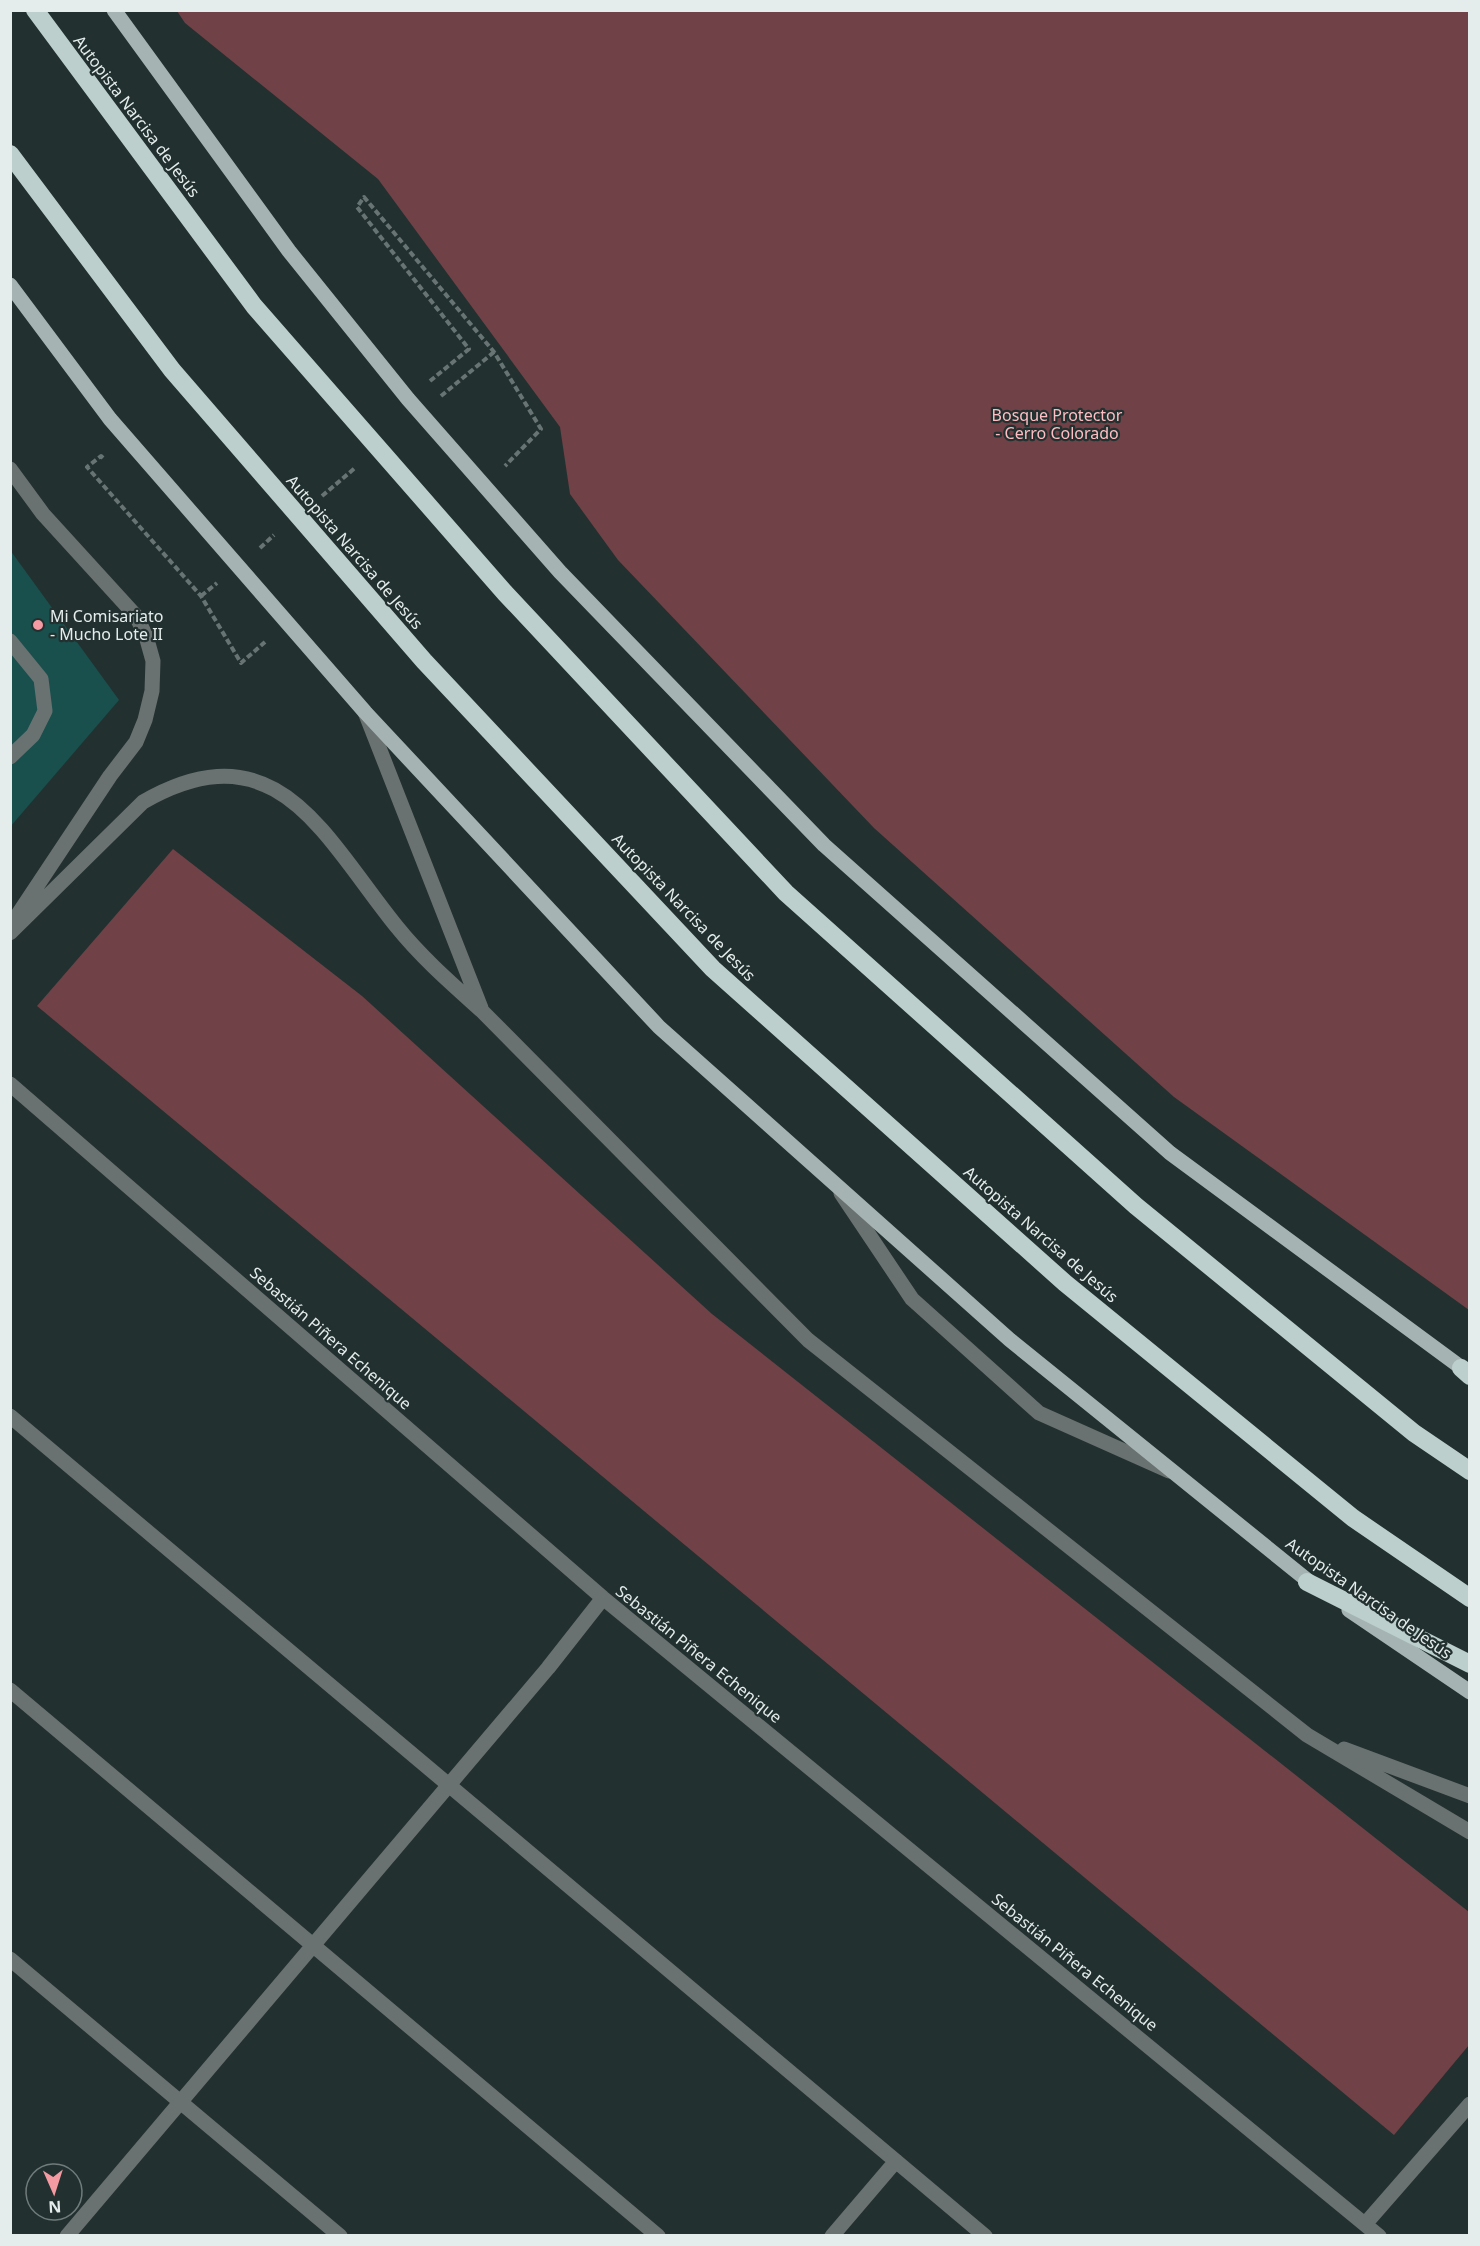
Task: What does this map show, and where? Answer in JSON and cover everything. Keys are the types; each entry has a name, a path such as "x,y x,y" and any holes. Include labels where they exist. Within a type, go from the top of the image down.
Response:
{"highway":[{"name":"Autopista Narcisa de Jesús","path":"34,10 254,306 504,593 786,892 1136,1206 1414,1433 1470,1471"},
{"name":"Autopista Narcisa de Jesús","path":"10,154 172,370 424,662 713,969 1065,1283 1353,1518 1470,1598"},
{"path":"1307,1582 1470,1664"}],"main road":[{"path":"114,10 290,250 408,399 560,572 824,845 1170,1153 1467,1373"},
{"name":"Autopista Narcisa de Jesús","path":"10,285 110,419 287,623 365,712 659,1027 1010,1340 1307,1582 1470,1692"}],"street":[{"path":"10,469 43,514 136,616 146,636 153,661 152,691 145,720 136,742 110,776 10,926"},
{"path":"10,641 41,679 45,711 33,735 10,757"},
{"path":"365,712 482,1011"},
{"path":"10,933 143,802 191,779 212,776 241,777 268,785 296,802 322,830 398,928 431,964 482,1011 808,1340 1307,1735 1470,1832"},
{"name":"Sebastián Piñera Echenique","path":"10,1084 603,1598 1379,2235"},
{"path":"835,1183 912,1299 1039,1413 1175,1474"},
{"path":"10,1416 985,2235"},
{"path":"68,2235 603,1598"},
{"path":"10,1690 658,2235"},
{"path":"1307,1735 1470,1796"},
{"path":"10,1959 340,2235"},
{"path":"1366,2223 1470,2104"},
{"path":"832,2235 896,2161"}],"path":[{"path":"408,399 469,349 357,207 364,197 494,352 541,429 486,486"},
{"path":"434,402 494,352"},
{"path":"109,465 101,456 87,467 203,595 242,663 287,623"},
{"path":"315,501 360,463"},
{"path":"250,555 278,532"},
{"path":"203,595 223,578"}],"green space":[{"name":"Bosque Protector - Cerro Colorado","path":"177,11 1469,11 1469,1310 1174,1097 874,828 618,560 570,494 560,427 378,179 185,23"},
{"path":"173,849 362,996 712,1314 1469,1912 1469,2045 1394,2135 37,1006"}],"building":[{"name":"Mi Comisariato - Mucho Lote II","path":"10,550 119,700 10,827"}],"place":[{"name":"Mi Comisariato - Mucho Lote II","path":"38,625"}]}
